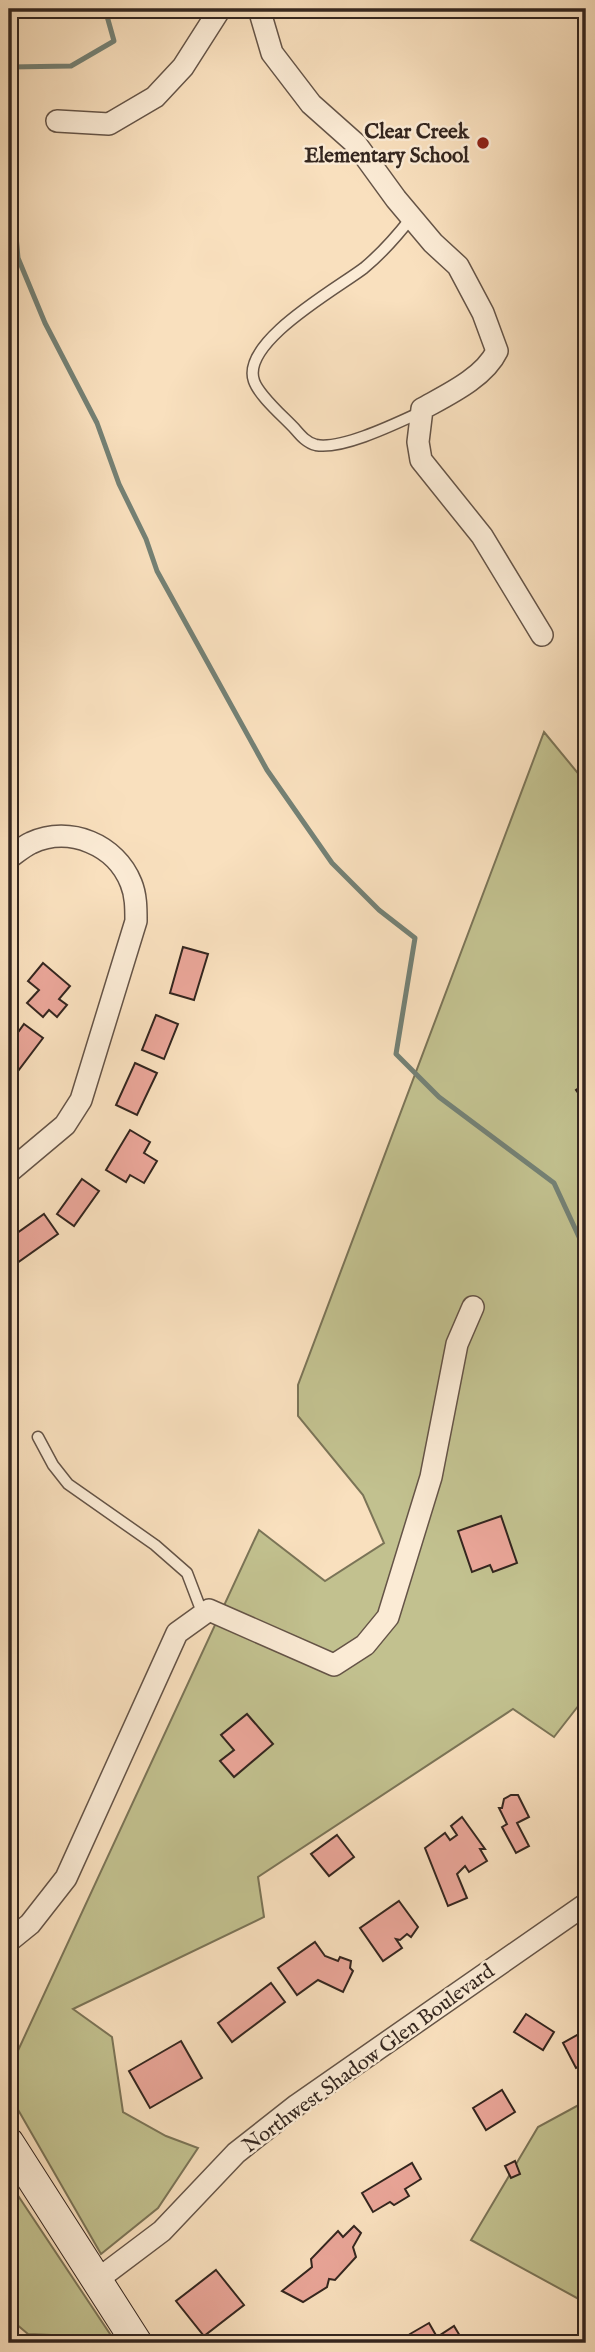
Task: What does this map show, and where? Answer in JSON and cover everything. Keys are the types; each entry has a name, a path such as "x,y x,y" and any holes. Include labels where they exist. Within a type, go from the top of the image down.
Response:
{"main road":[{"path":"9,2143 137,2343"}],"street":[{"path":"57,121 109,124 155,97 183,67 220,9"},
{"path":"259,9 272,53 311,104 356,144 411,218 457,266 483,313 497,351 492,363 422,409 418,448 424,466 482,536 542,635"},
{"path":"9,858 31,843 57,836 87,840 105,849 119,863 131,883 136,903 136,921 81,1100 65,1125 9,1172"},
{"path":"9,1941 30,1924 66,1878 177,1633 209,1611 334,1665 365,1645 388,1617 431,1478 457,1344 473,1307"},
{"name":"Northwest Shadow Glen Boulevard","path":"97,2280 162,2231 236,2153 297,2105 586,1904"}],"lane":[{"path":"411,218 391,243 364,268 318,299 271,337 258,353 253,366 253,380 305,440 317,445 366,437 421,412"},
{"path":"38,1437 53,1465 68,1484 155,1545 187,1573 203,1615"}],"shaded area":[{"path":"544,732 586,783 586,1696 554,1737 513,1709 258,1877 264,1917 73,2009 112,2037 123,2112 166,2136 198,2148 158,2208 101,2254 9,2094 9,2070 259,1530 325,1581 384,1543 363,1495 298,1416 298,1385"},
{"path":"586,2101 586,2303 471,2240 538,2127"},
{"path":"9,2182 116,2343 75,2343 75,2336 28,2334 9,2318"}],"building":[{"path":"183,947 208,954 194,1000 170,993"},
{"path":"43,963 70,986 59,999 67,1005 57,1017 49,1010 43,1017 27,1003 39,990 28,981"},
{"path":"156,1015 178,1024 164,1059 142,1050"},
{"path":"24,1024 43,1038 18,1071 9,1064 9,1045"},
{"path":"135,1063 157,1073 137,1115 116,1105"},
{"path":"586,1083 586,1104 576,1090"},
{"path":"130,1130 150,1142 144,1153 157,1161 144,1183 130,1175 126,1182 106,1170"},
{"path":"82,1179 99,1191 74,1226 57,1214"},
{"path":"44,1214 58,1234 17,1263 9,1252 9,1230 13,1227 17,1233"},
{"path":"501,1516 517,1563 493,1572 490,1565 472,1572 458,1531"},
{"path":"247,1714 273,1744 234,1777 220,1761 234,1750 221,1735"},
{"path":"518,1795 529,1817 517,1823 529,1846 516,1853 502,1827 507,1824 499,1808 502,1808 504,1799"},
{"path":"462,1817 485,1849 480,1849 487,1861 469,1872 465,1866 457,1874 467,1898 448,1906 425,1848 445,1833 450,1840 457,1835 451,1826"},
{"path":"337,1835 354,1857 329,1876 311,1854"},
{"path":"399,1901 418,1927 411,1937 407,1934 400,1940 396,1939 402,1948 383,1961 360,1928"},
{"path":"315,1942 325,1956 338,1961 340,1957 351,1961 350,1968 353,1971 343,1992 318,1980 297,1995 278,1968"},
{"path":"271,1983 285,2002 232,2042 218,2023"},
{"path":"526,2014 554,2032 543,2050 514,2032"},
{"path":"586,2030 586,2063 576,2068 563,2043"},
{"path":"181,2041 202,2078 150,2108 129,2071"},
{"path":"502,2090 515,2112 486,2130 473,2108"},
{"path":"515,2161 520,2174 511,2178 505,2166"},
{"path":"412,2163 421,2179 405,2189 409,2196 394,2205 390,2202 373,2212 362,2193"},
{"path":"354,2226 361,2233 353,2247 356,2257 335,2280 329,2279 327,2287 303,2302 282,2291 312,2267 311,2259 338,2231 343,2237"},
{"path":"216,2270 244,2305 204,2336 176,2301"},
{"path":"429,2323 437,2337 454,2326 463,2341 415,2343 410,2334"}],"waterway":[{"path":"9,75 10,67 71,66 114,41 105,9"},
{"path":"9,208 14,213 18,258 45,323 97,423 119,484 146,539 157,571 267,770 332,863 379,910 415,938 396,1054 439,1097 554,1183 586,1252"}],"place":[{"name":"Clear Creek Elementary School","path":"483,143"}]}
